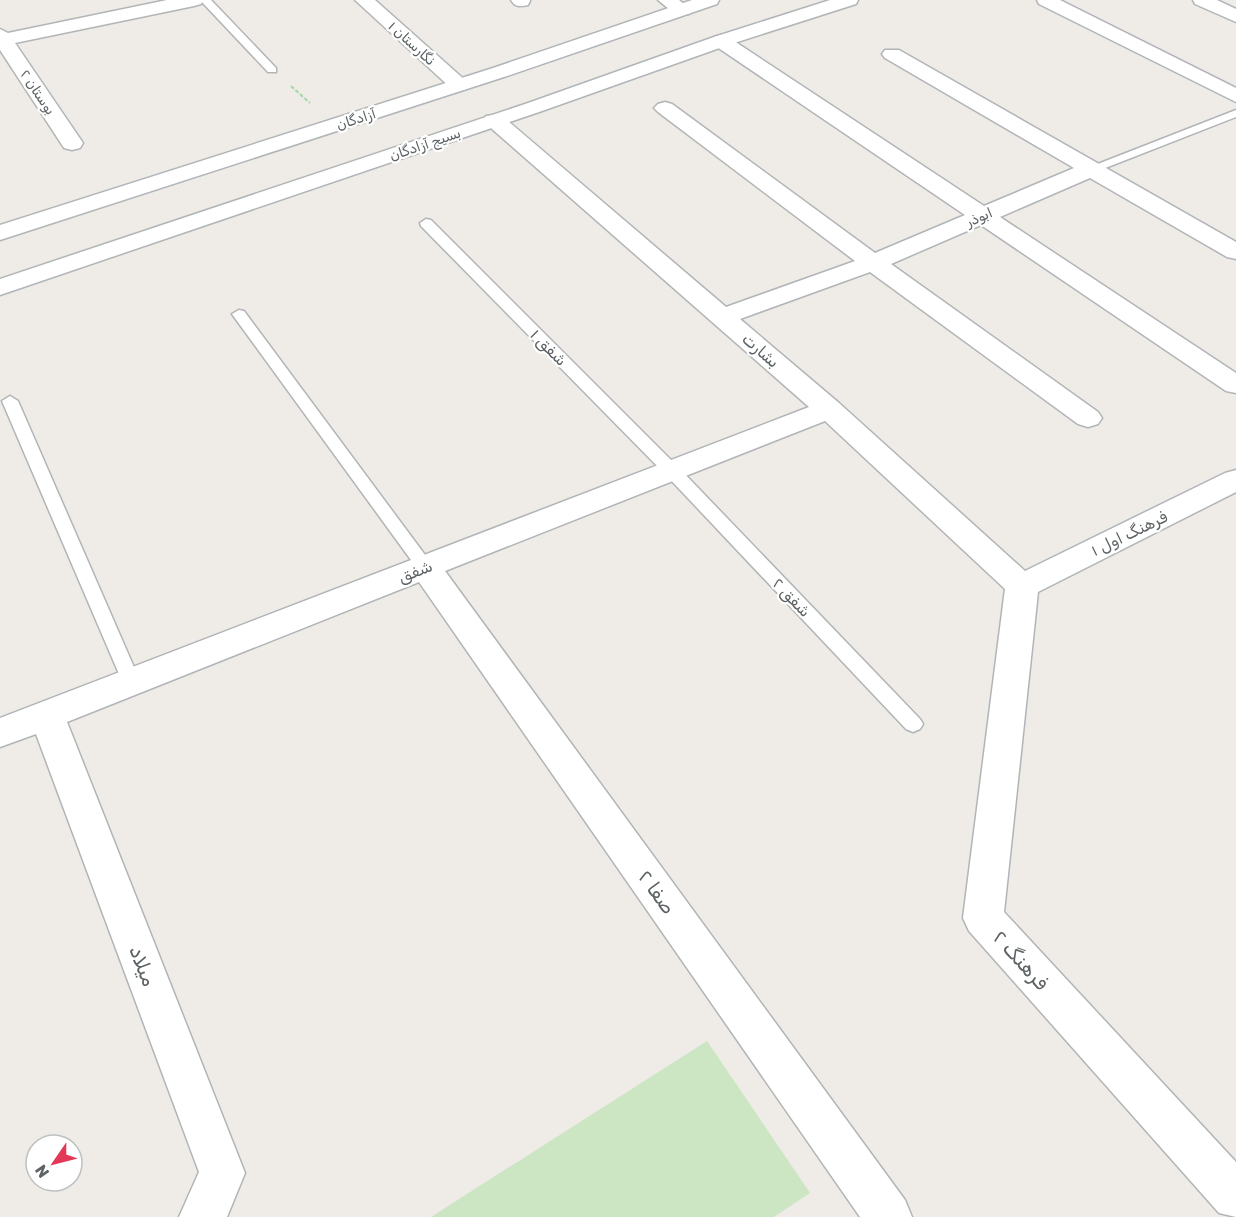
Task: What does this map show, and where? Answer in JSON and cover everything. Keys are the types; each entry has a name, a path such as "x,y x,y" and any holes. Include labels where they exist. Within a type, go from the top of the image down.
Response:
{"street":[{"path":"2,38 194,0"},
{"name":"نگارستان ۱","path":"364,0 459,85"},
{"name":"آزادگان","path":"0,233 459,85 674,5 710,0"},
{"name":"بسیج آزادگان","path":"0,287 494,121 721,41 849,0"},
{"path":"1046,0 1236,96"},
{"path":"1202,0 1236,16"},
{"name":"بوستان ۲","path":"2,38 72,143"},
{"path":"721,41 1236,385"},
{"path":"892,54 1236,252"},
{"path":"665,108 873,263 1088,418"},
{"name":"بشارت","path":"494,121 829,409 1022,586"},
{"name":"ابوذر","path":"721,316 873,263 1091,169"},
{"name":"شفق","path":"0,733 829,409"},
{"name":"فرهنگ اول ۱","path":"1022,586 1236,480"},
{"name":"صفا ۲","path":"425,567 888,1217"},
{"name":"فرهنگ ۲","path":"1022,586 983,918 1236,1196"},
{"name":"میلاد","path":"46,714 222,1173 203,1217"}],"lane":[{"path":"205,0 272,70"},
{"name":"ابوذر","path":"1091,169 1236,113"},
{"name":"شفق ۱","path":"426,223 672,471"},
{"path":"238,314 425,567"},
{"path":"10,401 131,681"},
{"name":"شفق ۲","path":"672,471 913,724"}],"path":[{"path":"272,70 335,125"}],"green space":[{"path":"707,1041 810,1193 774,1217 431,1217"}]}
